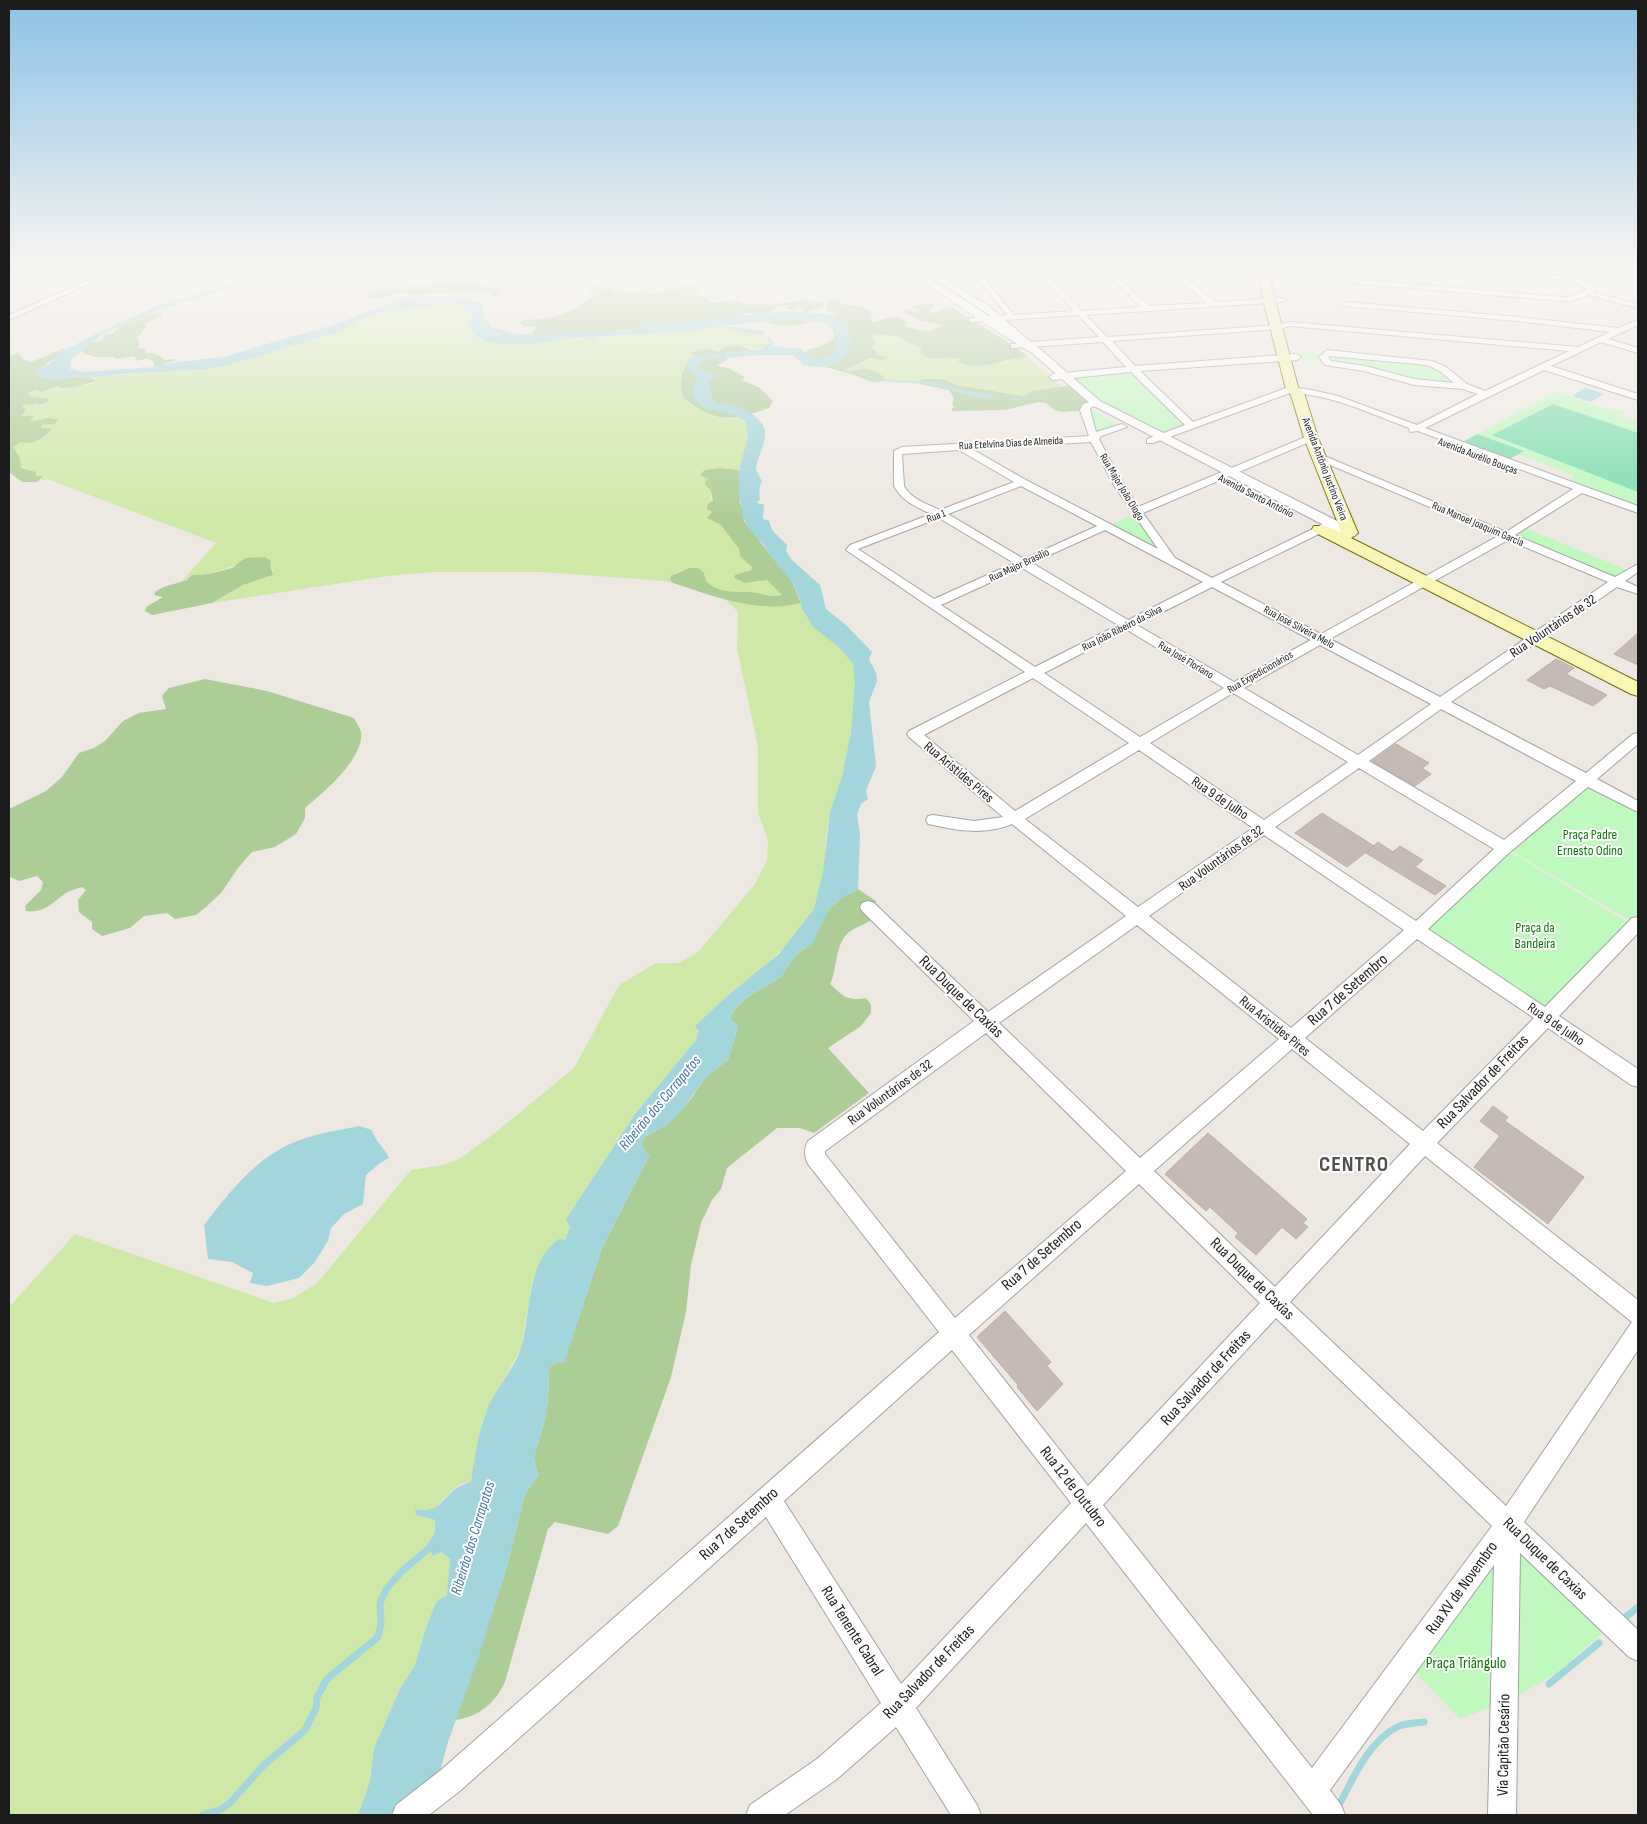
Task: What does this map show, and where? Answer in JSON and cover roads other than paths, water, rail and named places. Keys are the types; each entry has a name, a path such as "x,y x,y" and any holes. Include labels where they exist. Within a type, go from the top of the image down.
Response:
{"main road":[{"name":"Avenida Antônio Justino Vieira","path":"1283,353 1284,358 1298,379"},
{"name":"Avenida Antônio Justino Vieira","path":"1295,353 1298,379 1311,438 1319,457 1335,531"},
{"name":"Avenida Santo Antônio","path":"1335,531 1540,634 1638,677"},
{"name":"Avenida Santo Antônio","path":"1540,634 1638,690"}],"street":[{"name":"Avenida Santo Antônio","path":"1024,353 1053,377 1122,426 1229,472 1335,531"},
{"name":"Avenida Santo Antônio","path":"1037,353 1065,376 1091,405 1155,439 1218,477 1335,531"},
{"path":"1118,353 1192,426"},
{"path":"1415,429 1573,353"},
{"path":"1464,386 1443,369 1429,363 1327,354 1323,357 1328,363 1366,369 1414,382 1464,386 1485,394"},
{"name":"Avenida Aurélio Bouças","path":"1053,377 1284,358 1298,379 1323,399 1415,429 1578,490 1638,510"},
{"path":"1544,367 1638,397"},
{"path":"1155,439 1192,426 1298,379"},
{"name":"Rua Major João Diogo","path":"1091,405 1087,418 1094,439 1136,512 1173,561"},
{"name":"Rua Etelvina Dias de Almeida","path":"897,453 904,450 960,446 1094,439 1098,434 1122,426"},
{"path":"1136,512 1311,438"},
{"name":"Rua José Silveira Melo","path":"960,446 1022,482 1638,807"},
{"name":"Rua José Floriano","path":"897,453 900,490 908,497 940,514 1506,848"},
{"name":"Rua Manoel Joaquim Garcia","path":"1319,457 1638,591"},
{"name":"Rua 1","path":"852,550 854,547 1022,482"},
{"name":"Avenida Aurélio Bouças","path":"1578,490 1638,517"},
{"name":"Rua Expedicionários","path":"933,820 957,825 986,827 1014,818 1320,638 1506,536 1578,490"},
{"name":"Rua Major Brasílio","path":"933,604 1105,526"},
{"name":"Rua João Ribeiro da Silva","path":"914,734 1212,582 1335,531"},
{"name":"Rua 9 de Julho","path":"852,550 1638,1079"},
{"name":"Rua Voluntários de 32","path":"815,1158 815,1147 820,1143 988,1022 1441,703 1638,567"},
{"name":"Rua Aristides Pires","path":"914,734 1014,818 1638,1314"},
{"name":"Rua 7 de Setembro","path":"406,1815 451,1780 952,1334 1292,1039 1506,848 1638,737"},
{"name":"Rua Duque de Caxias","path":"868,907 1276,1303 1638,1648"},
{"name":"Rua Salvador de Freitas","path":"760,1815 827,1769 899,1706 1423,1144 1638,925"},
{"name":"Rua 12 de Outubro","path":"815,1158 1332,1815"},
{"name":"Rua XV de Novembro","path":"1312,1791 1508,1525 1638,1332"},
{"name":"Rua Tenente Cabral","path":"768,1498 967,1815"},
{"name":"Via Capitão Cesário","path":"1502,1815 1508,1525"}],"water":[{"path":"60,353 79,353 71,359 70,369 84,372 156,367 163,364 236,353 269,353 210,369 96,377 75,376 57,380 42,378 37,373 39,369 49,364"},
{"path":"723,353 800,353 809,360 814,361 825,360 834,353 847,353 830,362 842,369 885,380 933,382 971,392 990,394 997,399 977,398 930,384 884,381 841,369 828,362 806,364 802,357 795,355 730,356 706,361 698,365 699,369 714,374 714,378 707,384 712,387 710,390 712,398 716,402 733,405 751,413 763,426 765,436 756,470 762,481 760,500 757,502 764,504 763,519 769,521 772,530 787,545 786,551 792,560 820,585 826,609 846,625 872,652 869,659 876,673 877,681 869,702 876,766 866,791 868,799 861,804 857,814 860,835 858,889 843,897 828,910 813,943 798,953 782,976 739,1004 730,1019 738,1026 728,1060 705,1078 681,1111 668,1124 645,1137 642,1143 643,1149 649,1156 602,1248 564,1363 557,1362 548,1368 549,1386 546,1416 534,1457 538,1476 525,1494 507,1566 478,1659 448,1742 428,1815 358,1815 370,1781 374,1748 400,1689 415,1665 436,1602 447,1595 450,1559 441,1552 433,1556 427,1545 435,1532 435,1520 416,1515 415,1509 425,1510 433,1508 461,1485 471,1482 483,1420 491,1401 521,1348 531,1289 540,1261 548,1249 559,1239 565,1240 570,1227 566,1219 635,1114 696,1040 699,1031 695,1026 727,996 779,954 814,909 823,872 830,812 842,777 851,732 855,683 853,664 840,648 813,627 802,609 800,599 792,582 764,545 748,528 742,514 743,509 739,493 740,466 747,439 746,423 733,415 707,408 700,404 695,399 693,391 697,376 688,371 686,366 688,360 695,356"},
{"path":"1585,388 1604,394 1590,402 1572,396"},
{"path":"1069,394 1017,400 997,399 1017,399"},
{"path":"359,1126 372,1130 389,1158 366,1175 363,1204 344,1214 331,1228 328,1241 314,1263 299,1278 267,1286 250,1283 253,1273 232,1262 208,1259 204,1225 248,1173 275,1152 290,1144 319,1134"}],"waterway":[{"name":"Ribeirão dos Carrapatos","path":"798,353 808,362 826,363 837,358 841,353"},
{"path":"202,1815 220,1810 230,1803 263,1766 305,1730 316,1708 317,1697 327,1679 378,1637 381,1624 380,1603 387,1588 402,1571 433,1545"},
{"path":"1622,1620 1638,1607"},
{"path":"1549,1684 1599,1643"},
{"path":"1338,1807 1362,1762 1378,1742 1397,1727 1424,1722"}],"district":[{"name":"CENTRO","path":"1354,1164"}],"park label":[{"name":"Praça Padre Ernesto Odino","path":"1590,842"},
{"name":"Praça da Bandeira","path":"1535,936"},
{"name":"Praça Triângulo","path":"1466,1663"}]}
